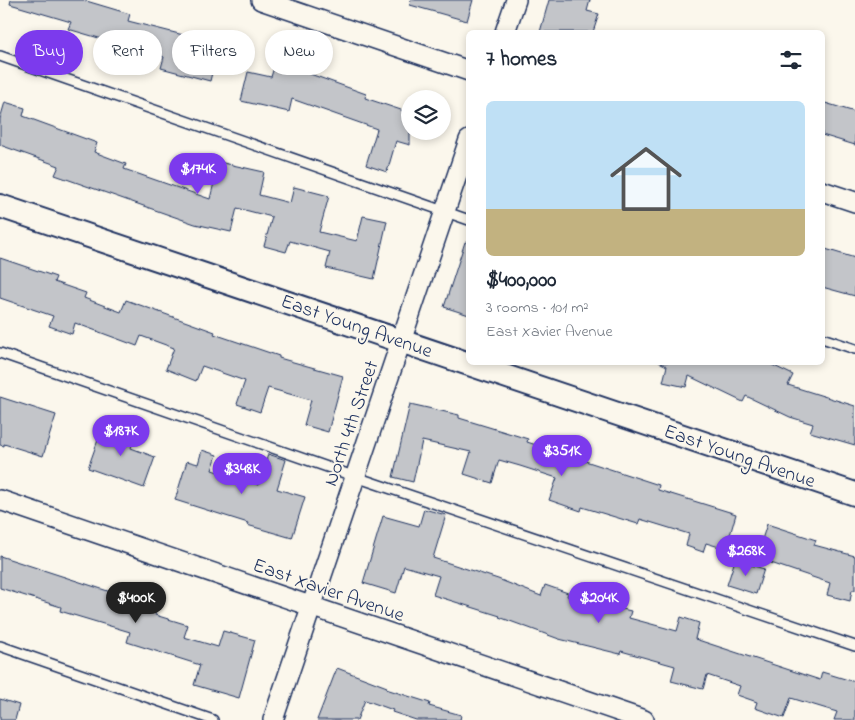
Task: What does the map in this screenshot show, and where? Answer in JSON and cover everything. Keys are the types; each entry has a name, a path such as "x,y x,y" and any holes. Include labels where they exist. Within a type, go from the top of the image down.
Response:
{"street":[{"path":"261,0 466,69"},
{"path":"506,30 516,0"},
{"name":"North 4th Street","path":"273,720 466,149"},
{"path":"825,192 855,202"},
{"name":"East Young Avenue","path":"0,206 466,362"},
{"name":"East Young Avenue","path":"476,365 855,494"},
{"name":"East Xavier Avenue","path":"0,500 644,720"}],"lane":[{"path":"0,56 466,219"},
{"path":"825,339 855,349"},
{"path":"0,353 855,646"},
{"path":"0,646 213,720"}],"building":[{"path":"11,0 83,0 130,14 128,21 172,32 172,71 162,68 164,57 162,56 162,30 93,30 93,36 83,33 83,30 68,29 71,22 10,4"},
{"path":"411,0 473,0 467,21 410,5"},
{"path":"549,0 590,0 587,11 599,14 594,30 541,30"},
{"path":"255,74 271,77 272,75 313,75 366,94 365,98 401,110 401,140 410,140 410,145 396,141 387,172 366,165 377,129 292,99 289,112 241,101 247,75"},
{"path":"187,75 211,75 210,81"},
{"path":"5,102 25,108 23,116 97,143 94,152 126,164 124,169 210,199 219,162 264,172 259,195 290,203 294,187 329,196 319,232 357,241 363,216 387,221 374,279 326,268 330,252 290,241 286,252 264,246 272,217 237,208 231,232 195,224 55,175 59,166 0,145 0,119"},
{"path":"825,103 855,112 855,145 825,136"},
{"path":"465,242 466,242 466,314 444,307"},
{"path":"825,249 855,258 855,296 825,288"},
{"path":"0,258 56,277 54,282 86,293 84,298 121,312 126,300 215,332 214,334 279,356 279,358 343,376 328,432 304,425 311,400 268,388 260,412 237,404 245,381 202,366 196,381 166,369 174,348 141,336 137,346 75,323 72,334 49,326 53,316 0,298"},
{"path":"665,365 772,365 793,375 788,385 855,406 855,445 810,432 813,424 790,417 746,396 743,402 689,376 686,387 663,382 667,366"},
{"path":"0,397 56,415 43,456 4,444 4,446 0,445"},
{"path":"410,404 459,415 459,418 528,439 527,442 659,485 658,490 736,514 726,549 706,543 703,552 686,546 689,534 640,519 638,524 582,507 581,511 549,500 557,478 520,466 499,460 492,483 464,474 471,452 422,441 413,482 393,477"},
{"path":"104,423 136,435 131,448 155,457 144,488 88,468"},
{"path":"202,450 217,455 212,470 259,485 268,454 286,460 277,489 305,497 292,538 247,525 248,523 175,500 187,461 198,464"},
{"path":"424,509 446,515 433,558 498,579 541,596 545,585 568,593 567,596 631,611 629,618 677,631 681,617 699,623 695,639 820,680 822,672 855,682 855,720 834,720 837,712 791,698 784,718 755,708 757,702 737,695 740,686 707,675 703,689 671,681 675,666 621,651 620,654 559,639 500,616 433,595 439,576 404,566 396,593 363,583 383,516 419,526"},
{"path":"767,524 816,540 814,545 855,556 855,590 852,590 850,601 827,595 830,583 756,558"},
{"path":"0,556 157,607 155,615 188,625 184,637 218,647 223,631 255,640 239,698 194,685 200,665 127,642 130,632 60,611 61,607 0,588"},
{"path":"735,560 764,569 756,594 727,585"},
{"path":"337,668 387,687 386,689 430,703 429,706 461,715 460,720 416,720 365,700 357,720 317,720"},
{"path":"0,699 19,705 15,720 0,720"}]}
